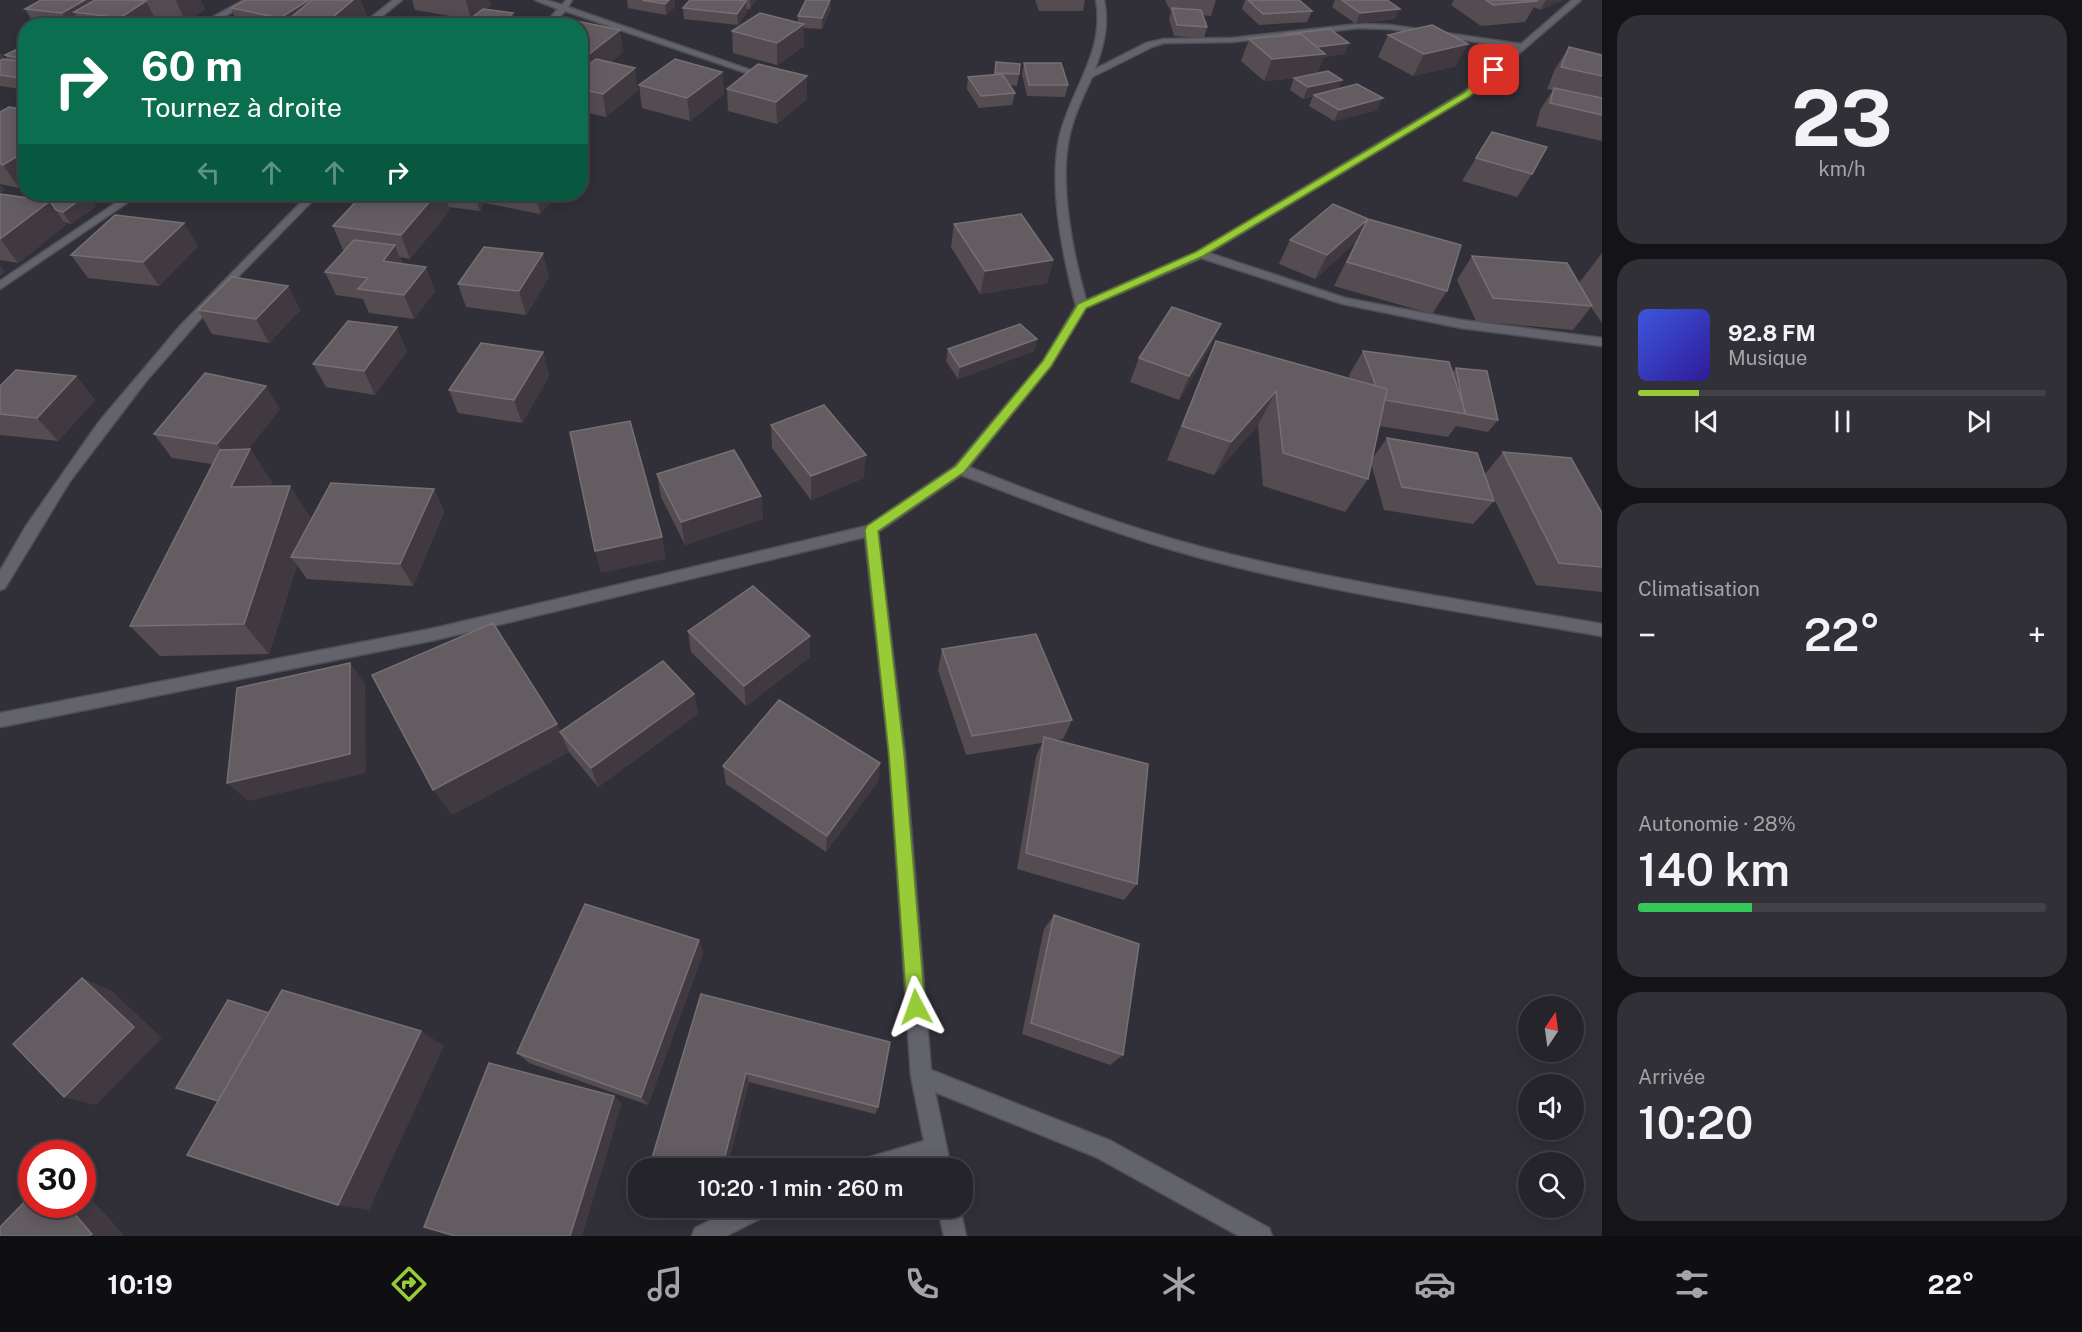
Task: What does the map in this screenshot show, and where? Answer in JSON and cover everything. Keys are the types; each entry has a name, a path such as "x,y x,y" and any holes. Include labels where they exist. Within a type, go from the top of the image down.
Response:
{"street":[{"path":"215,18 250,0"},
{"path":"374,18 398,0"},
{"path":"540,0 568,4 674,47 777,80"},
{"path":"1082,306 1071,269 1062,213 1063,142 1070,113 1090,75 1103,27 1104,10 1100,0"},
{"path":"0,720 435,634 871,530 960,469 1047,363 1082,306 1200,254 1467,94 1577,0"},
{"path":"555,18 568,4"},
{"path":"1090,75 1149,45 1164,41 1232,40 1359,26 1390,27 1521,46"},
{"path":"0,286 125,201"},
{"path":"0,584 26,535 109,420 230,276 307,201"},
{"path":"1200,254 1343,301 1461,324 1602,342"},
{"path":"960,469 1093,521 1235,561 1433,601 1602,630"},
{"path":"871,530 897,754 921,1076 937,1158"},
{"path":"921,1076 1103,1149 1262,1236"},
{"path":"703,1236 738,1218"},
{"path":"951,1218 955,1236"}],"building":[{"path":"41,0 85,0 62,13 25,9"},
{"path":"95,0 146,1 120,18 74,12"},
{"path":"246,0 309,0 280,18 231,8"},
{"path":"312,0 353,0 332,18 290,18"},
{"path":"642,0 669,0 665,4"},
{"path":"690,0 746,1 737,14 683,8"},
{"path":"806,0 830,0 822,18 798,16"},
{"path":"1248,0 1299,0 1312,11 1263,14"},
{"path":"1342,0 1387,0 1400,9 1360,13"},
{"path":"1486,0 1535,0 1537,1 1493,5"},
{"path":"1172,8 1201,10 1207,27 1177,25"},
{"path":"483,9 513,13 507,18 471,18"},
{"path":"760,13 804,24 777,43 732,31"},
{"path":"588,23 620,30 588,55"},
{"path":"1432,25 1468,44 1424,54 1388,35"},
{"path":"1330,29 1349,43 1317,47 1301,34 1287,34"},
{"path":"1301,34 1325,54 1272,59 1249,39"},
{"path":"1569,47 1602,55 1602,76 1561,67"},
{"path":"18,49 18,58 5,55"},
{"path":"3,59 18,61 18,78 0,75 0,61"},
{"path":"596,59 635,68 603,94 588,91 588,65"},
{"path":"675,59 722,72 687,98 639,85"},
{"path":"996,62 1020,64 1019,74 995,73"},
{"path":"1024,63 1061,63 1068,85 1029,85"},
{"path":"758,64 807,76 776,102 727,89"},
{"path":"1328,71 1342,80 1308,87 1294,78"},
{"path":"1002,74 1015,93 981,96 968,77"},
{"path":"1357,84 1383,98 1339,110 1314,95"},
{"path":"1554,88 1602,98 1602,115 1550,103"},
{"path":"9,107 18,109 18,156 3,165 0,164 0,112"},
{"path":"1492,132 1547,147 1532,174 1476,158"},
{"path":"0,194 18,197 18,201 50,201 0,239"},
{"path":"50,201 78,201 63,212 56,210"},
{"path":"356,201 430,201 401,235 333,226"},
{"path":"1333,204 1368,219 1327,255 1290,240"},
{"path":"1021,214 1053,260 985,271 954,224"},
{"path":"115,215 184,223 143,262 71,255"},
{"path":"1368,219 1461,245 1447,291 1347,262"},
{"path":"354,240 395,245 383,261 426,267 404,295 358,289 368,278 325,272"},
{"path":"484,247 543,253 519,291 458,284"},
{"path":"1472,256 1567,263 1592,306 1493,298"},
{"path":"232,277 288,286 256,319 198,310"},
{"path":"1172,307 1221,324 1189,376 1139,358"},
{"path":"348,321 397,327 364,371 313,364"},
{"path":"1020,324 1037,339 960,367 948,349"},
{"path":"1216,341 1387,389 1368,479 1283,453 1276,391 1231,442 1182,426"},
{"path":"481,343 543,352 514,400 449,390"},
{"path":"1363,351 1449,362 1466,414 1385,400 1387,389 1376,386"},
{"path":"1456,368 1487,371 1498,420 1465,414"},
{"path":"16,370 76,376 37,418 0,414 0,386"},
{"path":"205,373 266,386 217,444 154,434"},
{"path":"824,405 866,455 811,476 771,425"},
{"path":"630,421 662,537 595,551 570,432"},
{"path":"1387,438 1477,453 1494,501 1402,487"},
{"path":"250,449 231,487 290,486 244,624 130,626 220,450"},
{"path":"734,450 761,496 681,522 657,474"},
{"path":"1503,452 1571,458 1602,513 1602,567 1559,563"},
{"path":"331,483 434,489 400,564 291,557"},
{"path":"753,586 810,636 744,686 688,631"},
{"path":"493,623 557,724 433,790 372,675"},
{"path":"1036,634 1072,720 972,736 942,649"},
{"path":"663,661 694,694 591,768 560,732"},
{"path":"350,663 350,754 227,783 237,688"},
{"path":"779,700 880,763 827,836 723,766"},
{"path":"1044,737 1148,764 1137,884 1026,853"},
{"path":"585,904 699,940 641,1097 517,1053"},
{"path":"1054,915 1139,944 1123,1055 1031,1023"},
{"path":"82,978 134,1027 64,1097 13,1044"},
{"path":"282,990 421,1031 338,1205 187,1155"},
{"path":"701,994 890,1042 878,1107 746,1073 725,1158 652,1158"},
{"path":"228,1000 269,1013 218,1101 176,1088"},
{"path":"489,1063 614,1096 570,1236 455,1236 424,1227"},
{"path":"18,1208 18,1218 78,1218 92,1234 89,1236 0,1236 0,1227"}],"route":[{"path":"916,1007 897,754 871,530 960,469 1047,363 1082,306 1200,254 1467,94 1494,70"}]}
